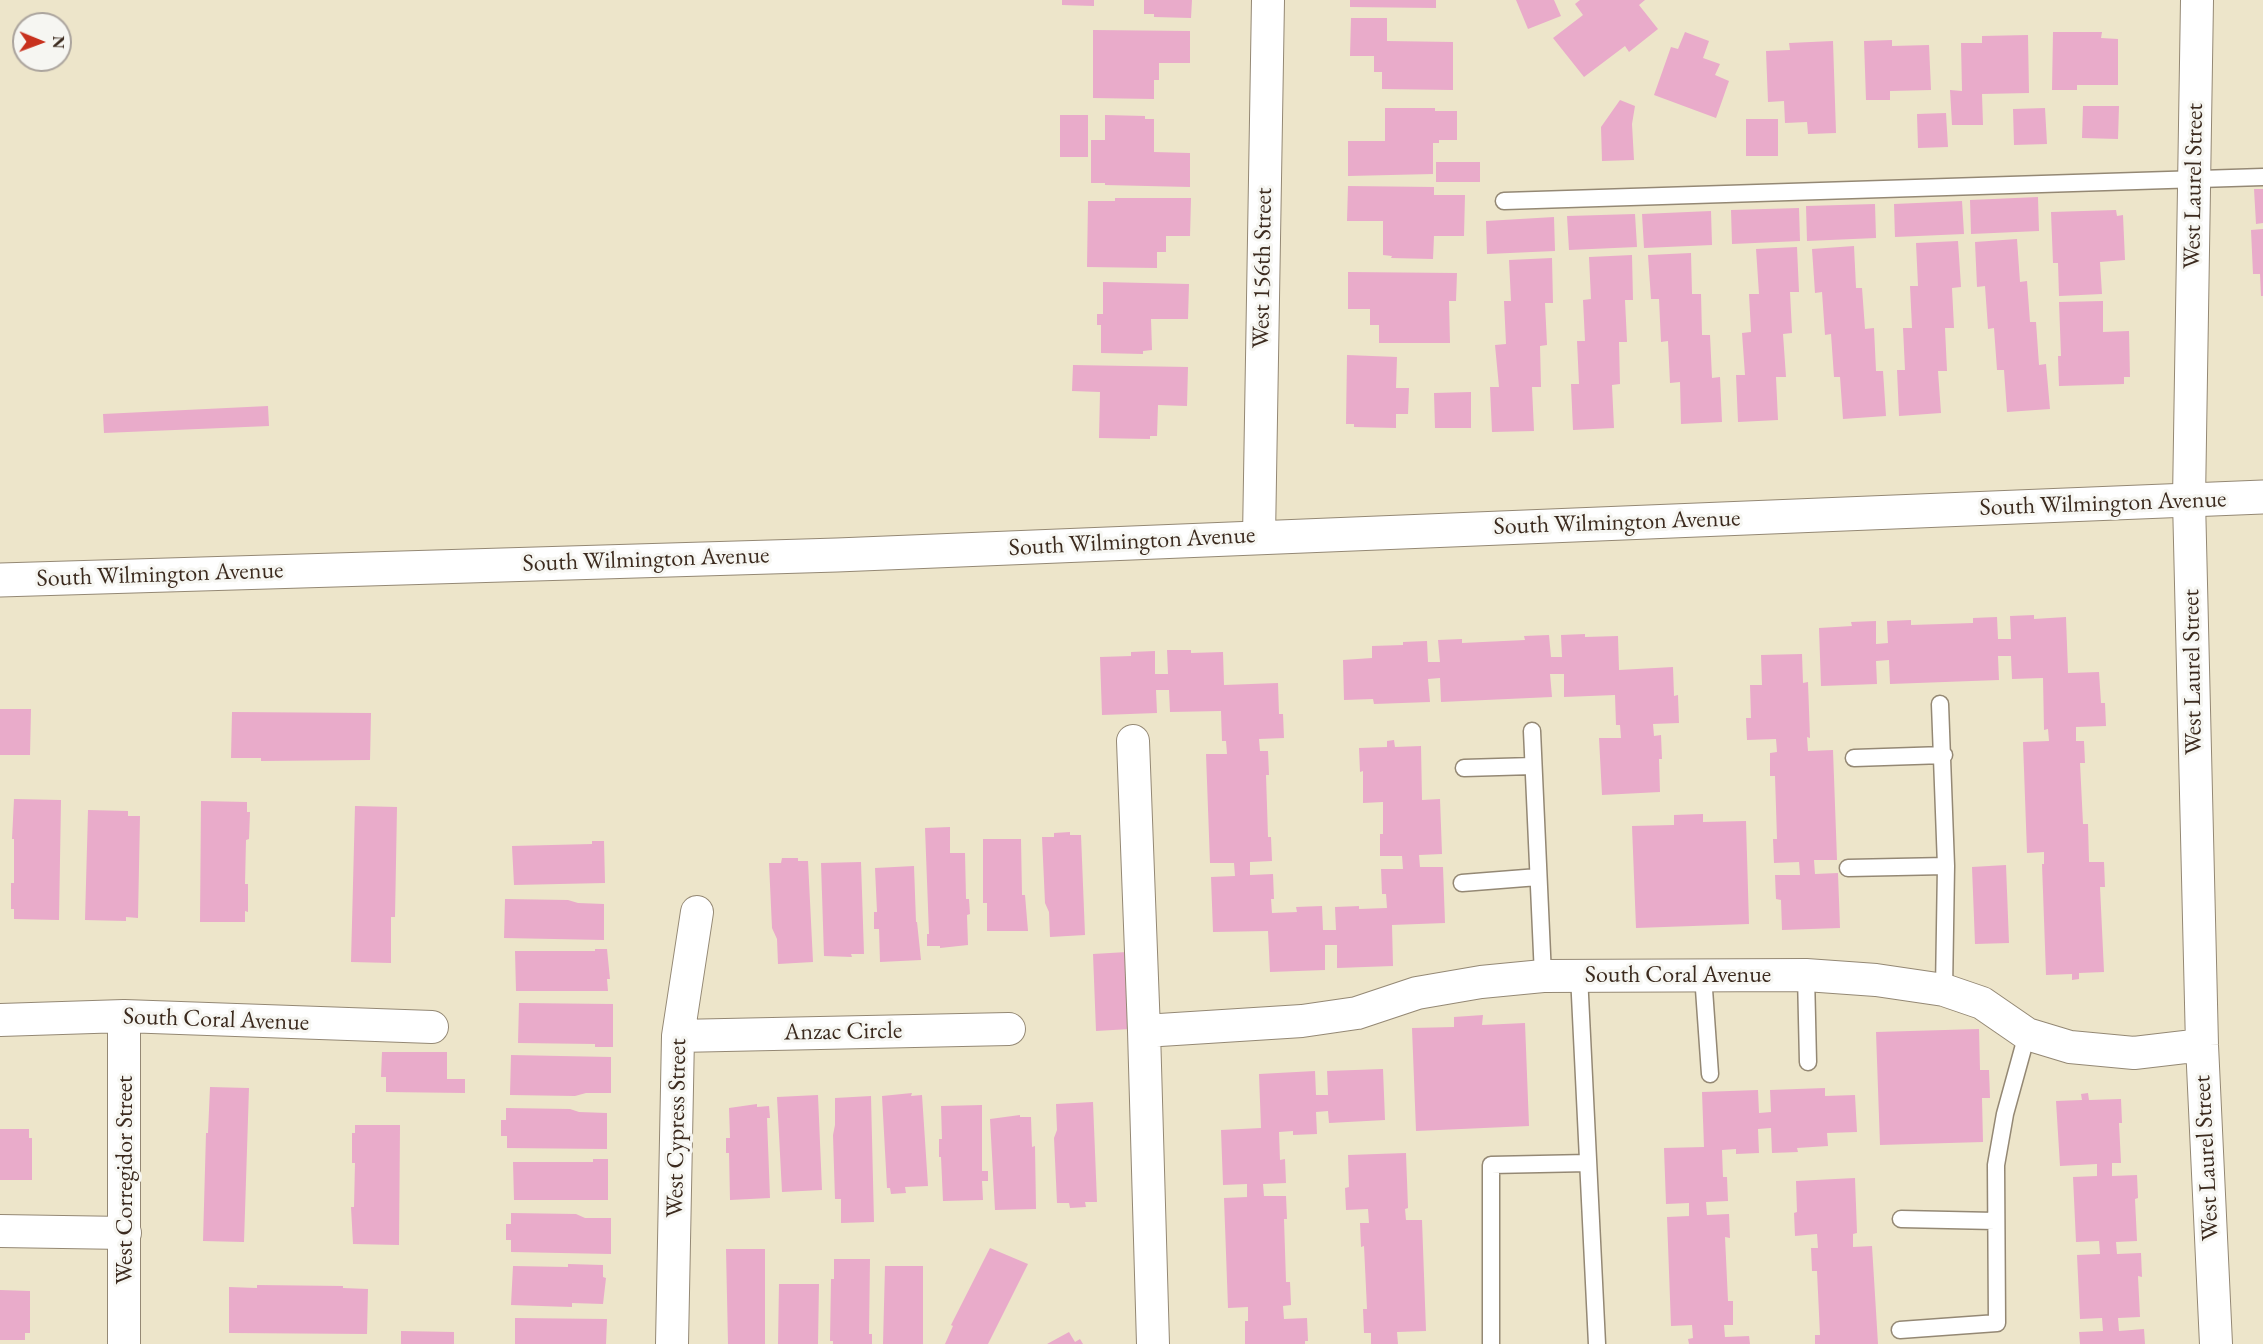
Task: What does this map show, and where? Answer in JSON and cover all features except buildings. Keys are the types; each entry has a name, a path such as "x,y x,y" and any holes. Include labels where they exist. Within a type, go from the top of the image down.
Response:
{"main road":[{"name":"South Wilmington Avenue","path":"0,580 825,555 2263,497"}],"street":[{"name":"West 156th Street","path":"1259,537 1268,0"},
{"name":"West Laurel Street","path":"2197,0 2189,500 2202,1045 2216,1344"},
{"path":"1133,741 1153,1344"},
{"name":"West Cypress Street","path":"672,1344 678,1036 697,912"},
{"name":"South Coral Avenue","path":"1144,1031 1302,1021 1358,1013 1417,993 1481,982 1543,976 1806,975 1876,980 1944,990 1982,1003 2027,1034 2070,1047 2134,1053 2202,1045"},
{"name":"South Coral Avenue","path":"0,1020 124,1016 432,1027"},
{"name":"West Corregidor Street","path":"124,1016 124,1344"},
{"name":"Anzac Circle","path":"678,1036 1009,1029"},
{"path":"0,1231 125,1233"}],"lane":[{"path":"1504,201 2263,177"},
{"path":"1940,704 1944,755 1946,866 1944,990"},
{"path":"1532,731 1543,976"},
{"path":"1854,758 1944,755"},
{"path":"1464,768 1533,766"},
{"path":"1848,868 1946,866"},
{"path":"1462,883 1538,877"},
{"path":"1579,975 1597,1344"},
{"path":"1702,975 1710,1074"},
{"path":"1806,975 1808,1062"},
{"path":"1900,1330 1997,1323 1996,1165 2005,1114 2027,1034"},
{"path":"1491,1344 1491,1165 1588,1162"},
{"path":"1901,1219 1995,1221"}]}
